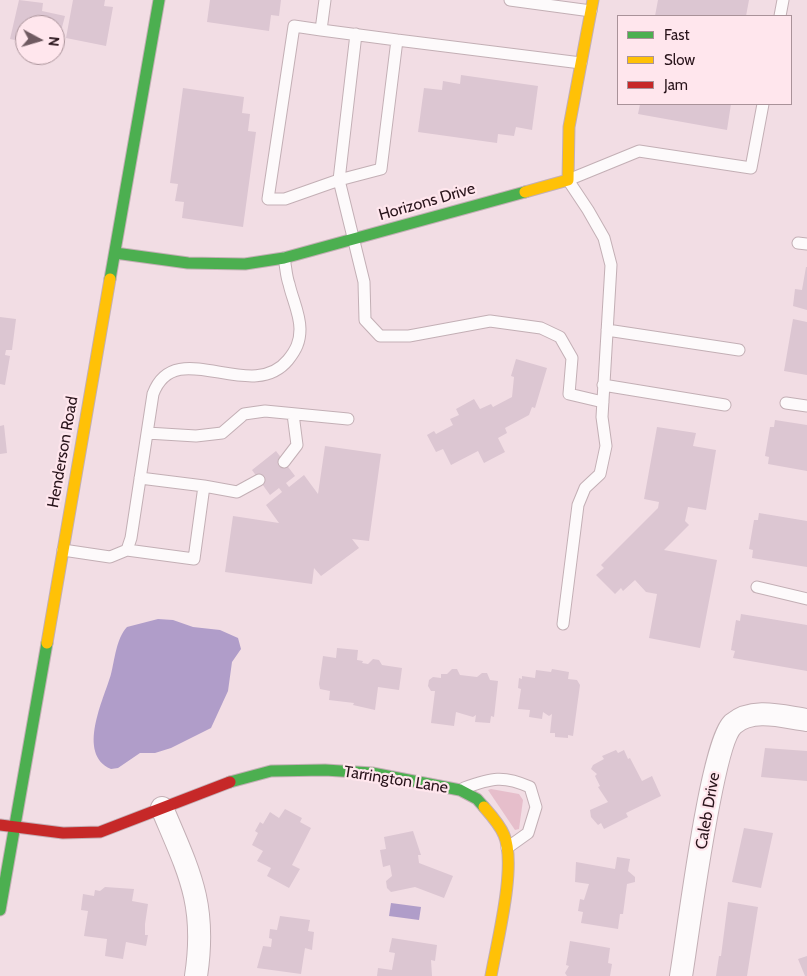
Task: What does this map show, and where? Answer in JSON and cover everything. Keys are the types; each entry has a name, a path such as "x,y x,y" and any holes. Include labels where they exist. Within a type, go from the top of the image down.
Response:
{"street":[{"name":"Henderson Road","path":"0,910 159,0"},
{"path":"568,180 569,127 592,5"},
{"name":"Horizons Drive","path":"115,253 188,263 245,264 284,258 568,180"},
{"name":"Caleb Drive","path":"681,976 706,821 719,753 724,737 734,724 749,716 765,714 807,720"},
{"name":"Tarrington Lane","path":"0,825 84,835 100,832 224,783 271,771 325,770 372,773 460,790 477,799 491,815 504,835 507,848 507,883 491,976"},
{"path":"162,808 196,892 201,937 196,976"}],"lane":[{"path":"321,30 325,0"},
{"path":"510,0 592,5"},
{"path":"780,15 783,0"},
{"path":"397,40 381,169 339,180 285,199 268,199 294,26 581,63"},
{"path":"356,34 339,180 364,282 365,320 380,336 409,336 490,321 542,328 560,337 572,358 569,394 603,402"},
{"path":"563,624 578,505 586,488 600,474 606,446 603,402 610,265 604,238 568,180 639,151 750,168 763,105"},
{"path":"127,550 131,538 153,394 158,381 169,371 179,368 249,377 270,374 286,362 298,345 300,327 288,282 284,258"},
{"path":"607,330 739,350"},
{"path":"604,385 725,405"},
{"path":"786,403 807,406"},
{"path":"147,433 205,435 222,433 244,414 265,411 348,419"},
{"path":"284,462 297,445 293,414"},
{"path":"140,478 238,492 260,480"},
{"path":"63,550 110,558 127,550 194,559 204,486"},
{"path":"756,587 807,599"},
{"path":"460,790 488,779 510,778 530,787 536,807 528,833 507,848"}],"shaded area":[{"path":"158,619 173,620 193,627 220,630 238,638 241,649 232,662 228,691 211,728 171,748 155,753 140,753 118,768 111,769 101,762 95,751 94,739 95,725 111,674 118,643 127,627"},
{"path":"488,790 519,794 523,800 519,829 515,830"},
{"path":"391,903 421,907 419,920 389,916"}],"building":[{"path":"19,0 43,3 42,11 60,15 16,15"},
{"path":"73,0 105,0 104,6 113,7 106,46 66,38"},
{"path":"210,0 281,0 279,16 271,15 269,31 207,22"},
{"path":"658,0 749,0 746,15 655,15"},
{"path":"15,17 15,40 10,39"},
{"path":"461,75 538,86 532,130 516,127 514,136 498,134 497,143 418,132 424,88 442,90 443,81 460,84"},
{"path":"183,88 244,97 242,113 250,114 248,131 256,132 243,227 182,218 184,202 175,201 178,184 170,183"},
{"path":"640,105 731,105 727,130 638,114"},
{"path":"806,267 807,310 793,306 795,289 802,290"},
{"path":"0,317 16,319 12,350 6,350 5,355 10,356 5,385 0,384"},
{"path":"793,319 807,322 807,375 784,371"},
{"path":"516,359 547,368 535,408 532,407 529,415 505,428 507,433 498,438 505,452 484,463 478,451 451,465 443,449 436,452 427,435 434,431 436,434 453,425 450,419 459,415 456,409 474,399 480,409 491,404 493,407 512,397 514,377 511,376"},
{"path":"775,420 807,425 807,471 768,464 769,457 765,456 770,427 774,427"},
{"path":"4,425 7,453 0,454 0,426"},
{"path":"657,427 696,433 693,446 716,450 706,510 688,507 685,521 689,525 664,550 717,560 700,648 649,638 657,594 646,592 635,580 623,591 621,588 615,594 596,575 604,568 601,565 658,508 659,502 644,499"},
{"path":"325,446 381,454 369,541 352,539 359,548 321,576 314,568 312,584 225,572 233,516 279,523 266,505 282,492 279,488 270,495 252,470 276,451 295,476 286,483 289,487 304,475 318,494"},
{"path":"759,513 807,521 807,567 752,558 753,550 749,549 754,520 758,520"},
{"path":"741,614 807,625 807,671 733,658 735,651 731,650 736,620 740,621"},
{"path":"337,648 358,650 357,660 363,661 362,663 368,664 373,659 379,660 382,665 402,668 399,690 378,687 375,710 353,705 354,703 329,700 330,691 320,689 319,684 323,656 336,658"},
{"path":"452,669 457,669 460,675 477,677 482,673 487,673 490,680 498,681 494,717 491,716 490,723 475,722 476,715 473,717 456,712 454,726 431,723 435,691 431,691 428,686 429,680 433,677 441,678 441,674 447,674"},
{"path":"552,669 569,672 568,679 577,680 580,685 573,736 568,735 568,738 555,737 555,733 550,733 552,714 549,716 543,712 542,719 529,717 530,710 518,709 521,689 518,688 519,678 522,679 522,676 535,678 536,670 551,672"},
{"path":"765,748 807,751 807,781 761,777"},
{"path":"616,750 618,753 624,750 642,781 652,776 661,796 626,813 628,817 604,829 601,823 598,825 591,817 590,810 608,802 598,787 600,786 595,776 597,774 591,769 593,765 604,759 602,756"},
{"path":"285,809 302,818 300,822 311,828 292,865 300,869 289,888 267,876 271,868 257,861 263,851 252,845 258,833 255,831 260,822 263,824 270,812 279,818"},
{"path":"744,828 773,833 761,888 732,882"},
{"path":"413,831 421,855 418,855 419,863 453,876 444,898 415,887 391,892 387,888 386,881 392,876 390,865 383,867 380,850 386,849 384,837"},
{"path":"617,857 630,859 628,871 635,877 635,882 627,884 623,914 620,914 618,929 581,923 583,912 578,911 580,899 584,900 589,884 575,882 576,862 615,869"},
{"path":"105,887 134,889 132,901 148,904 145,924 145,935 148,935 146,946 126,942 123,959 105,956 107,939 84,936 88,911 81,910 83,894 94,896 95,890 100,891"},
{"path":"728,902 758,907 747,976 716,976 719,956 721,956"},
{"path":"280,916 310,920 308,931 314,932 312,950 305,948 301,974 257,968 263,946 271,947 270,929 277,930"},
{"path":"392,938 437,945 435,961 431,960 432,976 377,976 378,968 392,970 395,953 389,952"},
{"path":"570,941 610,948 608,963 612,964 610,976 567,976 565,973 569,966 566,965"},
{"path":"807,956 807,976 805,976 798,959"}],"traffic: fast":[{"path":"110,279 159,0"},
{"path":"115,253 188,263 245,264 284,258 525,192"},
{"path":"0,910 47,643"},
{"path":"230,782 271,771 325,770 372,773 460,790 477,799 484,807"}],"traffic: slow":[{"path":"525,192 568,180 569,127 593,0"},
{"path":"47,643 110,279"},
{"path":"484,807 498,824 504,835 508,865 505,904 491,976"}],"traffic: jam":[{"path":"0,825 63,833 100,832 230,782"}]}
